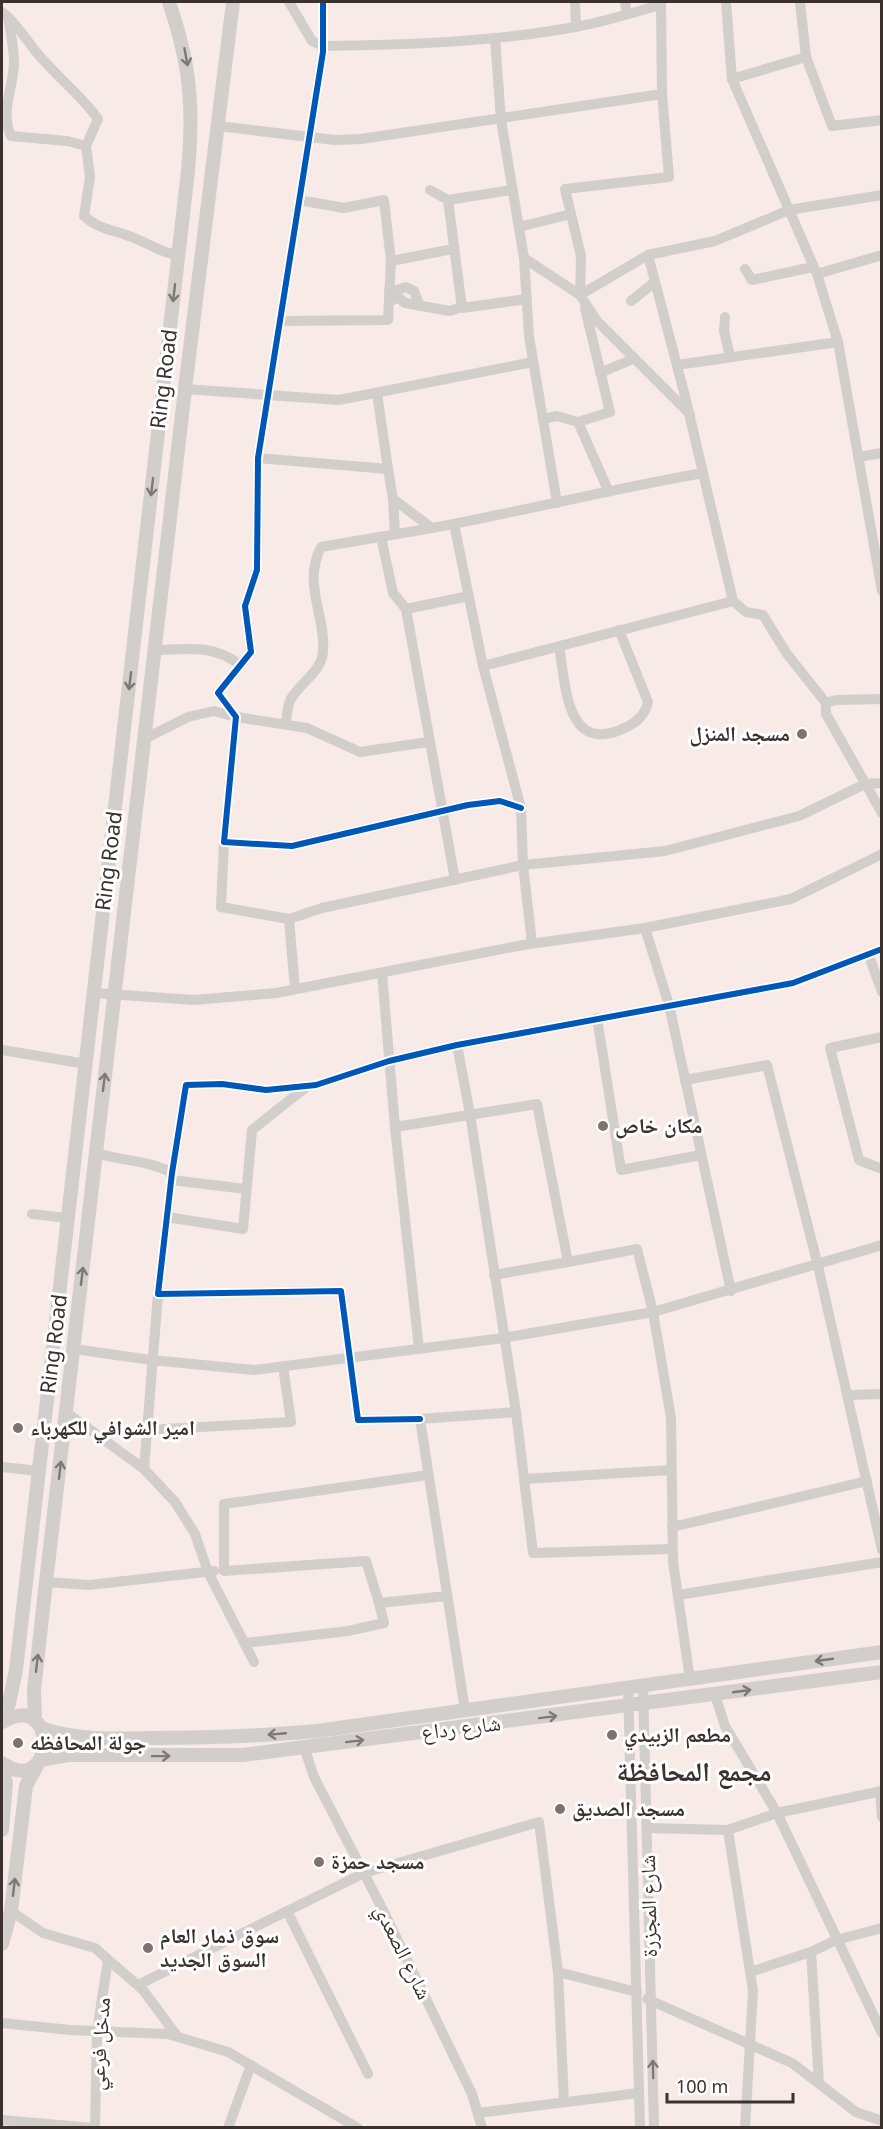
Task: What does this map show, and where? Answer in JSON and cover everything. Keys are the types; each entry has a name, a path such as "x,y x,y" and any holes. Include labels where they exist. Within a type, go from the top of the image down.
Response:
{"main road":[{"name":"Ring Road","path":"2,1722 16,1670 192,123 190,80 184,45 169,2"},
{"name":"Ring Road","path":"40,1760 46,1744 38,1725 34,1690 154,650 233,2"},
{"path":"68,1215 89,1215"},
{"name":"شارع رداع","path":"2,1722 18,1716 61,1735 114,1738 239,1738 317,1731 882,1652"},
{"name":"شارع رداع","path":"2,1765 18,1770 34,1765 40,1760 68,1755 243,1755 636,1706 882,1672"},
{"path":"2,1944 11,1911 26,1786 40,1760"},
{"path":"2,1765 6,1783 2,1830"}],"street":[{"path":"289,2 312,41 323,46 405,45 495,39 576,27 661,3 662,94 669,177 565,189 581,256 582,300 610,412 578,422 557,416 543,419"},
{"path":"323,2 323,46 258,458 257,570 245,606 252,652 218,693 236,717 224,842 221,907 289,919 322,908 523,866 665,851 799,816 865,783 882,783"},
{"path":"576,2 576,27"},
{"path":"625,2 627,14"},
{"path":"726,2 732,79 815,270 838,342 882,591"},
{"path":"800,2 806,57 832,126 882,120"},
{"path":"5,14 39,56 82,97 98,118 86,146 90,177 84,216 96,227 127,235 161,252 178,256"},
{"path":"5,14 14,61 6,114 6,127 11,136 66,141 86,146"},
{"path":"495,39 501,120 524,258 533,363 557,503"},
{"path":"732,79 806,57"},
{"path":"218,126 309,138 361,139 501,120 662,94"},
{"path":"430,190 448,200 512,190"},
{"path":"582,300 648,255 715,241 789,210 882,195"},
{"path":"280,321 388,320 392,292 391,261 384,200 344,208 299,200"},
{"path":"448,200 462,307"},
{"path":"519,227 571,214"},
{"path":"391,261 453,249"},
{"path":"648,255 690,414 733,601 746,612 763,615 787,654 826,703 826,714 882,813"},
{"path":"745,269 752,280 881,256"},
{"path":"524,258 582,300 633,359 690,414"},
{"path":"631,301 655,282"},
{"path":"392,292 405,303 450,311 462,307 527,299"},
{"path":"725,317 724,331 730,356"},
{"path":"677,365 838,342"},
{"path":"600,373 633,359"},
{"path":"185,388 339,400 533,363"},
{"path":"377,393 396,534"},
{"path":"578,422 608,490"},
{"path":"858,457 882,453"},
{"path":"258,458 388,470"},
{"path":"286,724 290,699 316,668 324,653 313,587 316,558 321,547 454,524 608,490 703,473"},
{"path":"393,499 432,528"},
{"path":"454,524 483,666 521,808 523,866 532,943"},
{"path":"381,537 393,593 406,609 428,742 455,880"},
{"path":"406,609 469,597"},
{"path":"483,666 733,601"},
{"path":"559,647 570,705 577,725 592,734 618,731 644,714 648,702 619,630"},
{"path":"154,650 198,648 226,654 240,665"},
{"path":"826,703 836,700 882,699"},
{"path":"144,739 188,717 214,711 236,717 307,728 360,752 428,742"},
{"path":"224,842 292,846 442,813 468,804 500,801 521,808"},
{"path":"94,993 194,1000 295,989 532,943 645,928 791,899 882,854"},
{"path":"289,919 295,989"},
{"path":"645,928 669,1005 731,1291"},
{"path":"144,1469 158,1293 171,1176 186,1085 222,1084 266,1090 308,1086 389,1061 457,1045 793,983 869,956 882,949"},
{"path":"869,956 882,992"},
{"path":"382,973 395,1127 419,1348"},
{"path":"597,1018 621,1170 701,1155"},
{"path":"882,1037 830,1048 859,1160 882,1169"},
{"path":"457,1045 470,1114 516,1412 533,1553 672,1549"},
{"path":"3,1048 86,1064"},
{"path":"685,1080 767,1065 819,1266 882,1550"},
{"path":"167,1217 243,1229 252,1130 308,1086"},
{"path":"395,1127 537,1104 568,1262"},
{"path":"96,1153 160,1166 171,1176 246,1189"},
{"path":"32,1214 68,1215"},
{"path":"74,1349 151,1360 254,1370 348,1358 503,1338 653,1312 819,1266 882,1245"},
{"path":"494,1275 637,1249 653,1312 671,1418 672,1549 690,1679"},
{"path":"158,1293 341,1291 348,1358 358,1420 420,1419 516,1412"},
{"path":"146,1430 291,1422 283,1366"},
{"path":"848,1395 882,1394"},
{"path":"66,1412 144,1469 176,1502 195,1534 208,1572 254,1662"},
{"path":"420,1419 465,1710"},
{"path":"2,1467 39,1471"},
{"path":"524,1479 671,1470"},
{"path":"224,1570 224,1504 428,1475"},
{"path":"672,1527 867,1481"},
{"path":"46,1582 89,1585 224,1570 366,1561 384,1623 348,1631 245,1643"},
{"path":"678,1595 882,1562"},
{"path":"379,1603 447,1596"},
{"name":"شارع المجزرة","path":"640,2127 636,1706 643,1685"},
{"name":"شارع المجزرة","path":"628,1687 636,1706 647,1828 654,2127"},
{"path":"715,1695 725,1726 777,1813 836,1940 881,2027"},
{"name":"شارع الصعدي","path":"304,1747 314,1777 364,1873 472,2094 482,2127"},
{"path":"647,1828 728,1830 777,1813 881,1791 882,1817"},
{"path":"138,1985 364,1873 539,1822 558,1972 564,2102"},
{"path":"728,1830 753,1991 745,2127"},
{"path":"11,1911 43,1933 95,1948 138,1985 177,2036"},
{"path":"286,1911 368,2074"},
{"path":"750,1972 811,1952 836,1940 882,1928"},
{"path":"811,1952 819,2083"},
{"name":"مدخل فرعي","path":"94,2127 97,2031 108,1960"},
{"path":"558,1972 651,2000 792,2063 856,2112 882,2121"},
{"path":"2,2023 177,2036 228,2052 358,2127"},
{"path":"228,2127 251,2065"},
{"path":"478,2113 639,2093"},
{"path":"2,2120 94,2127"}],"cycle path":[{"path":"323,2 323,52 258,458 257,570 245,606 251,652 218,693 236,717 224,842 292,846 468,805 500,801 521,808"},
{"path":"420,1419 358,1420 341,1291 158,1294 172,1173 186,1085 222,1084 266,1090 316,1085 389,1061 457,1045 793,983 882,949"}],"place":[{"name":"مسجد المنزل","path":"802,734"},
{"name":"مكان خاص","path":"603,1126"},
{"name":"امير الشوافي للكهرباء","path":"18,1428"},
{"name":"مطعم الزبيدي","path":"612,1735"},
{"name":"جولة المحافظه","path":"18,1743"},
{"name":"مسجد الصديق","path":"560,1809"},
{"name":"مسجد حمزة","path":"319,1862"},
{"name":"سوق ذمار العام السوق الجديد","path":"148,1948"}],"district":[{"name":"مجمع المحافظة","path":"694,1772"}]}
